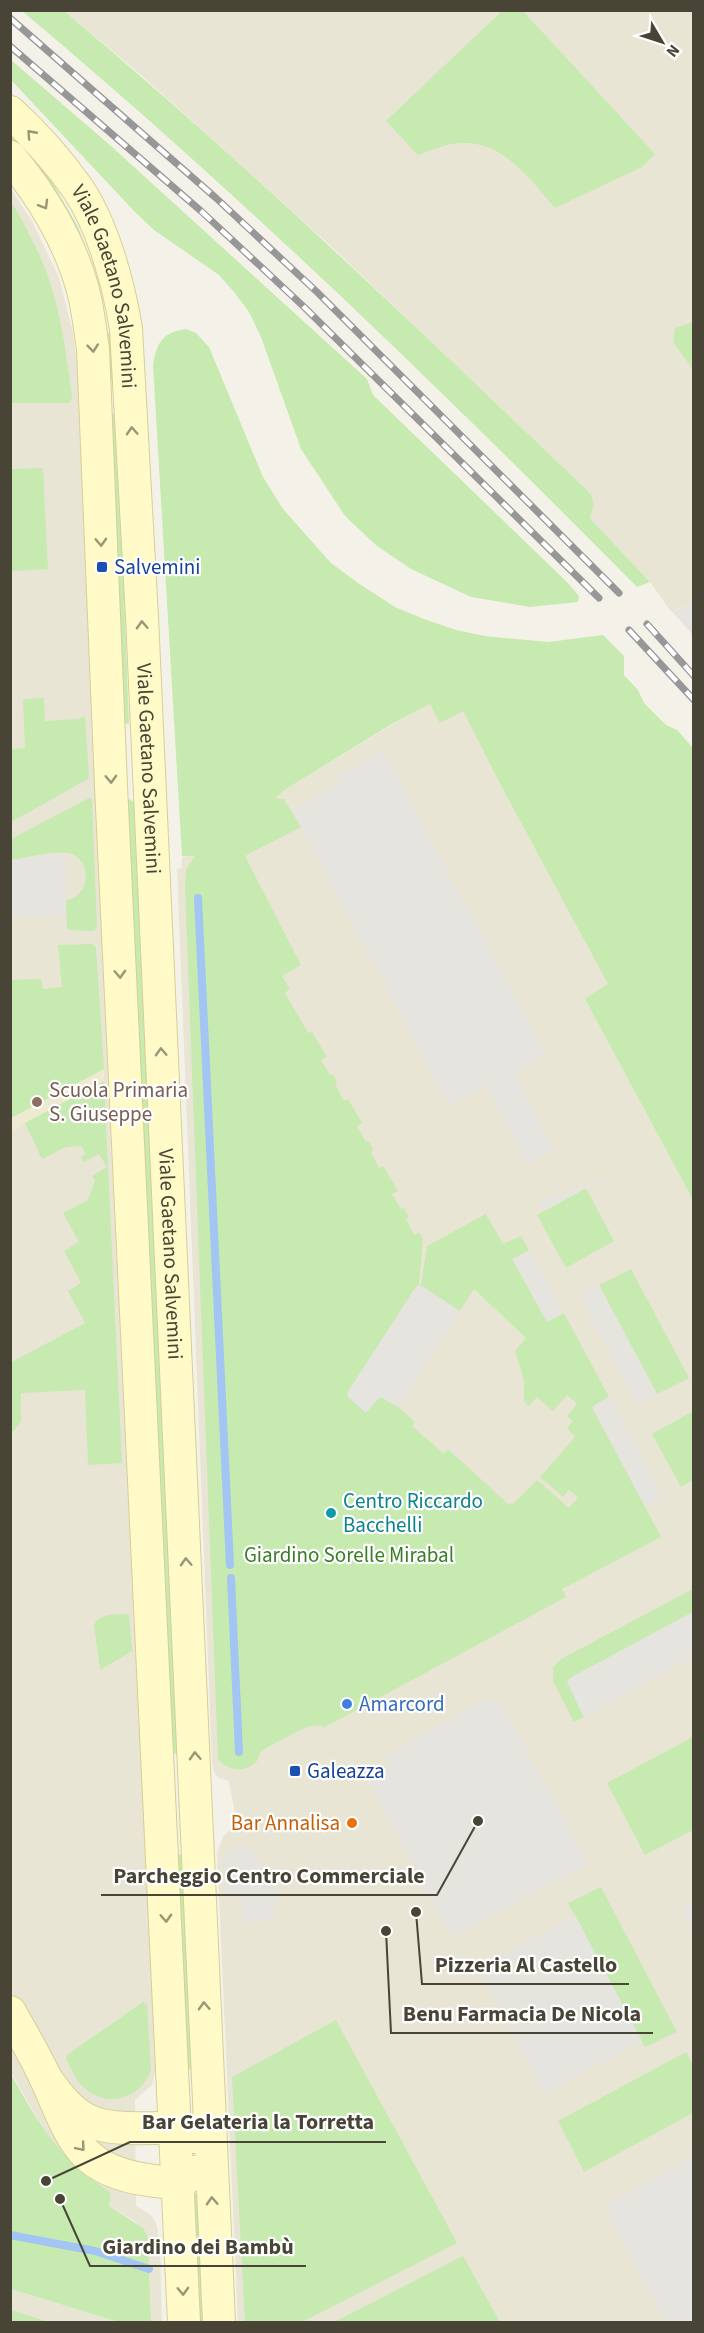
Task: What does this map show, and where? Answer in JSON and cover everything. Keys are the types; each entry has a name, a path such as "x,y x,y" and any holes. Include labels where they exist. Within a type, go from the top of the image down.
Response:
{"main road":[{"name":"Viale Gaetano Salvemini","path":"10,112 78,190 109,257 122,303 128,356 195,1763 219,2322"},
{"name":"Viale Gaetano Salvemini","path":"10,157 27,177 61,234 75,263 89,316 96,394 184,2322"},
{"path":"111,747 147,746"},
{"path":"10,2012 45,2077 69,2132 94,2162 122,2175 158,2182 178,2182 195,2171 210,2153 193,2136 175,2127 114,2128 88,2122 66,2105 45,2077"}],"shaded area":[{"path":"64,11 693,11 693,601 672,613 650,582 590,518 594,505 591,494 334,249 140,74"},
{"path":"10,188 32,221 59,278 73,332 81,395 83,515 109,1099 156,2069 152,2085 135,2100 136,2206 152,2216 157,2226 160,2246 162,2322 151,2322 148,2237 136,2222 109,2206 110,2193 72,2164 47,2136 11,2072 11,1131 104,1081 101,1032 11,1080"},
{"path":"693,601 693,635 673,613"},
{"path":"430,704 463,711 609,984 585,998 586,1001 693,1200 693,2322 238,2322 217,1852 224,1835 237,1824 229,1781 219,1778 214,1772 212,1762 177,869 182,868 182,857 196,855 286,789"},
{"path":"383,751 546,1055 515,1072 554,1151 528,1165 486,1085 449,1106 292,810 339,783 336,777"},
{"path":"65,853 66,914 11,918 11,860"},
{"name":"Scuola Primaria S. Giuseppe","path":"101,1032 104,1081 11,1131 11,1080"},
{"path":"609,1176 544,1211 539,1202"},
{"path":"529,1250 564,1313 547,1322 512,1259"},
{"path":"419,1284 460,1311 398,1407 380,1397 366,1413 348,1397 347,1393"},
{"path":"599,1285 657,1394 637,1405 579,1296"},
{"path":"609,1397 663,1496 645,1506 592,1407"},
{"path":"693,1612 693,1657 584,1717 567,1682 570,1678"},
{"path":"485,1700 496,1701 504,1707 588,1864 451,1937 368,1779 390,1767 384,1756"},
{"path":"248,1845 282,1897 272,1904 276,1915 271,1920 244,1922 240,1897 225,1897 225,1853"},
{"path":"693,1901 693,1932 681,1908"},
{"path":"575,1915 642,2041 545,2094 477,1968"},
{"path":"693,2157 693,2319 687,2322 666,2322 603,2206"},
{"path":"11,2289 118,2322 11,2322"}],"green space":[{"path":"22,11 64,11 266,188 591,494 594,505 590,518 650,582 637,587 488,438 336,292 181,149"},
{"path":"502,11 523,11 655,154 642,167 555,208 525,173 502,154 474,144 458,143 418,155 386,121"},
{"path":"10,59 111,146 367,379 373,395 567,582 579,596 578,602 530,607 471,597 411,569 377,546 345,516 301,449 261,337 249,312 219,275 154,230 135,212 11,80"},
{"path":"10,129 47,173 78,227 88,253 85,255 30,160 11,138"},
{"path":"10,202 22,219 40,257 54,296 63,336 72,398 69,403 11,403"},
{"path":"694,322 693,369 673,342 675,328"},
{"name":"Giardino Sorelle Mirabal","path":"186,329 196,333 209,347 263,477 283,509 331,563 395,607 456,630 485,636 548,642 603,635 624,656 624,675 638,690 644,703 666,725 677,730 693,748 693,1200 586,1001 585,998 608,984 463,711 440,723 430,704 390,725 286,789 275,798 284,799 301,827 245,856 301,965 282,976 290,989 285,993 308,1033 312,1032 327,1057 321,1060 330,1075 333,1074 337,1083 335,1084 344,1101 348,1099 362,1123 357,1126 366,1142 369,1141 373,1150 371,1152 379,1168 383,1166 398,1191 392,1194 409,1217 406,1219 414,1235 419,1233 423,1239 419,1284 421,1285 427,1246 486,1214 503,1244 521,1236 529,1250 513,1259 547,1322 564,1313 609,1397 592,1407 661,1537 562,1589 566,1597 325,1727 309,1726 282,1739 260,1753 257,1761 251,1766 241,1769 226,1766 218,1759 185,887 186,870 195,856 182,856 153,365 156,350 162,340","holes":["474,1289 526,1338 515,1351 524,1380 524,1401 529,1406 537,1397 553,1411 567,1395 577,1404 567,1416 573,1421 567,1428 575,1437 540,1477 563,1497 569,1490 578,1497 569,1508 537,1480 514,1503 508,1504 448,1449 444,1454 412,1426 415,1422 398,1407"]},
{"path":"106,332 111,334 115,381 108,382"},
{"path":"110,414 117,414 129,724 124,723"},
{"path":"43,468 48,569 11,571 11,469"},
{"path":"44,698 45,721 78,719 85,716 89,776 88,779 11,822 11,749 25,748 23,699"},
{"path":"89,798 92,800 97,927 94,931 69,930 66,900 80,893 86,880 79,858 72,854 51,853 11,860 11,839"},
{"path":"129,799 134,802 178,1754 173,1753 127,802"},
{"path":"93,944 96,948 104,1069 11,1118 11,980 41,979 43,989 62,987 58,945"},
{"path":"104,1081 122,1463 88,1465 85,1390 21,1393 21,1421 14,1431 11,1431 10,1363 85,1323 68,1291 81,1283 64,1251 79,1242 63,1213 88,1200 95,1181 92,1176 107,1167 99,1154 84,1162 81,1157 86,1154 81,1146 66,1147 42,1159 25,1123"},
{"path":"586,1188 614,1241 566,1268 537,1215"},
{"path":"631,1269 689,1378 657,1394 599,1285"},
{"path":"693,1411 693,1480 681,1487 652,1434"},
{"path":"693,1589 693,1612 570,1678 567,1682 584,1717 574,1722 553,1681 553,1667 561,1659"},
{"path":"129,1614 132,1651 100,1670 94,1625 105,1616"},
{"path":"693,1737 693,1830 645,1855 607,1783"},
{"path":"179,1854 184,1856 192,2069 187,2067 177,1856"},
{"path":"601,1887 677,2032 645,2047 568,1903"},
{"path":"143,2002 147,2005 151,2069 147,2078 133,2093 125,2097 105,2099 96,2096 83,2087 78,2080 66,2059 67,2055"},
{"path":"336,2020 457,2243 302,2322 245,2322 232,2077"},
{"path":"686,2052 693,2065 693,2113 584,2172 558,2121"},
{"path":"10,2072 52,2140 77,2167 111,2193 109,2206 143,2228 148,2237 151,2322 118,2322 11,2289"},
{"path":"197,2194 206,2322 199,2322 192,2196"},
{"path":"463,2256 500,2322 334,2322"},
{"path":"11,2310 49,2322 11,2322"}],"waterway":[{"path":"198,898 230,1565"},
{"path":"231,1578 239,1752"},
{"path":"10,2235 95,2251 149,2269"}],"railway":[{"path":"10,18 216,198 317,292 619,593"},
{"path":"10,46 201,211 302,305 599,598"},
{"path":"647,624 694,676"},
{"path":"629,630 694,700"}],"place":[{"name":"Salvemini","path":"102,567"},
{"name":"Scuola Primaria S. Giuseppe","path":"37,1102"},
{"name":"Centro Riccardo Bacchelli","path":"331,1513"},
{"name":"Amarcord","path":"347,1704"},
{"name":"Galeazza","path":"295,1771"},
{"name":"Parcheggio Centro Commerciale","path":"478,1821"},
{"name":"Bar Annalisa","path":"352,1823"},
{"name":"Pizzeria Al Castello","path":"416,1912"},
{"name":"Benu Farmacia De Nicola","path":"386,1931"},
{"name":"Bar Gelateria la Torretta","path":"46,2181"},
{"name":"Giardino dei Bambù","path":"60,2199"}]}
